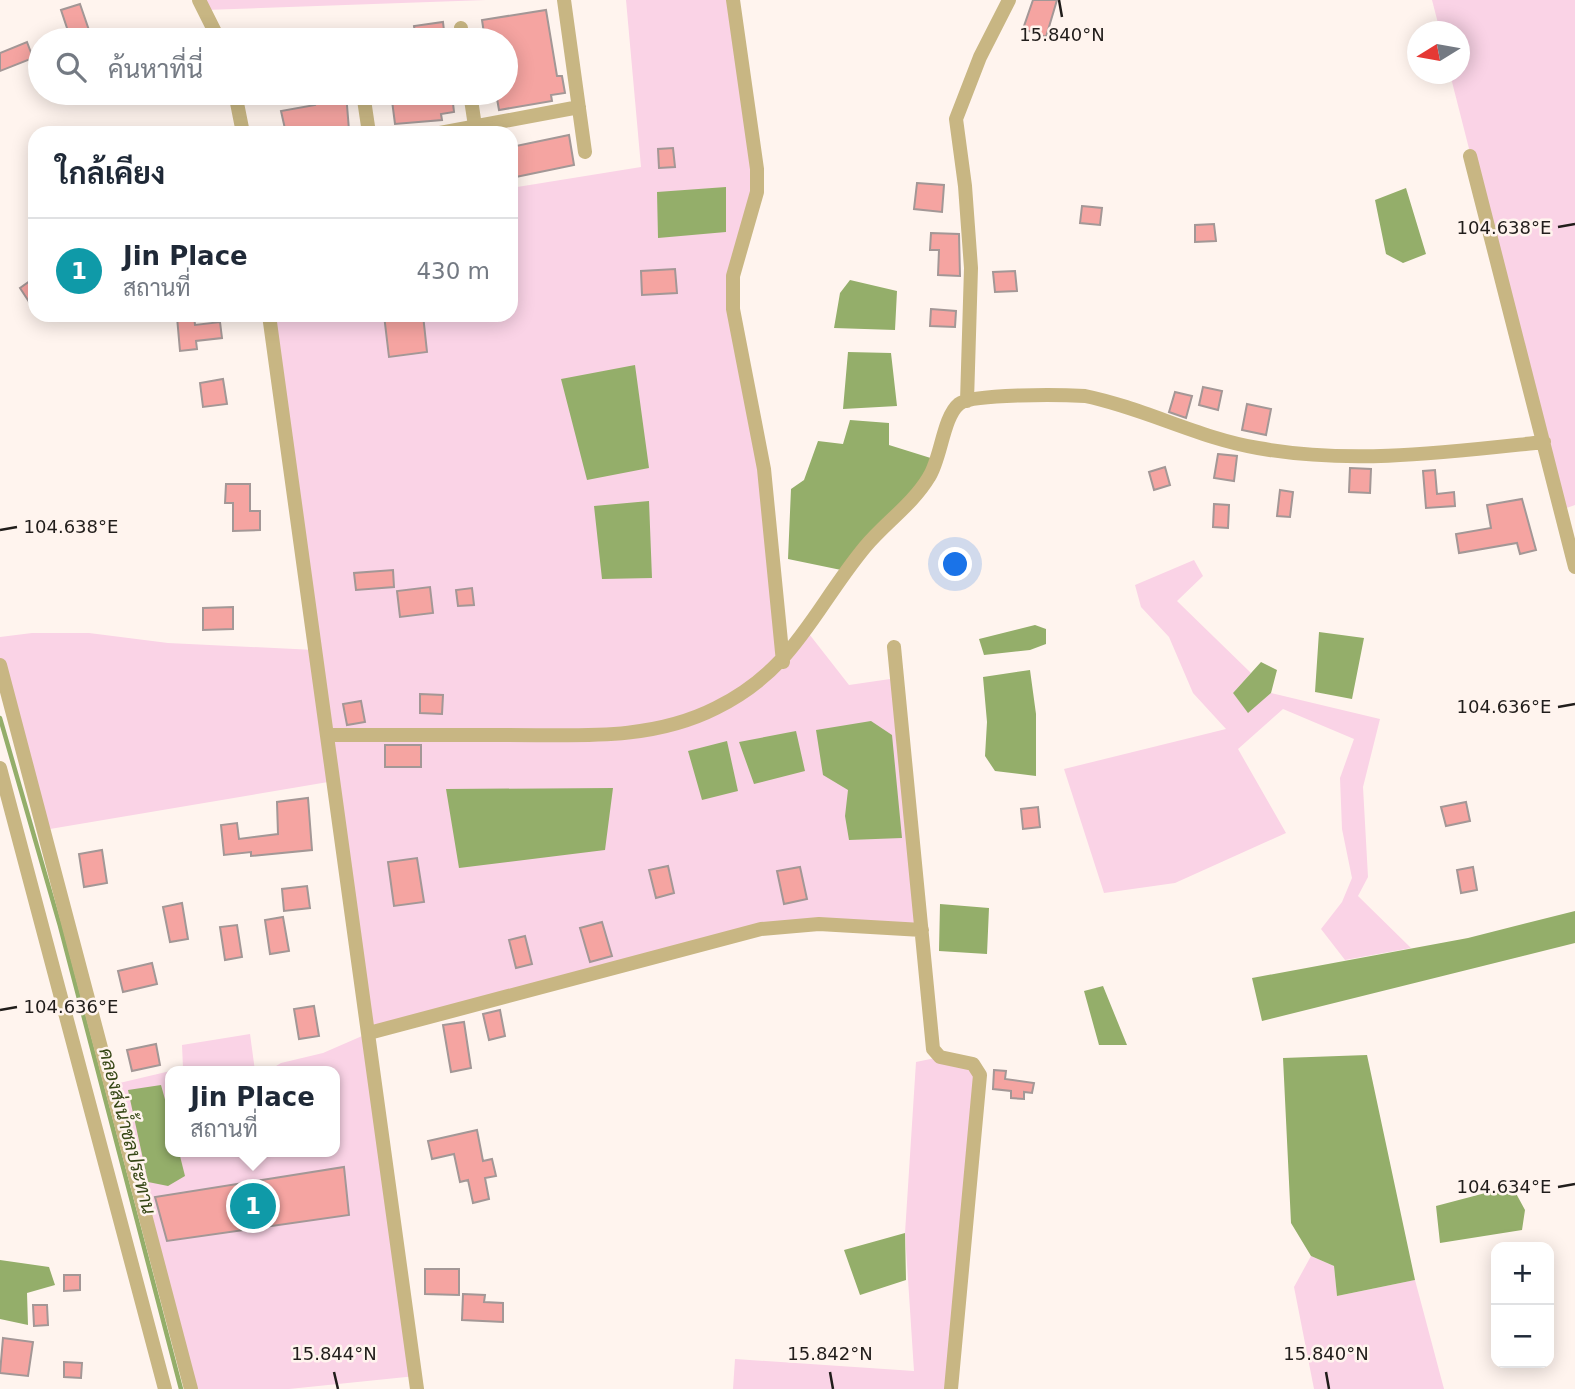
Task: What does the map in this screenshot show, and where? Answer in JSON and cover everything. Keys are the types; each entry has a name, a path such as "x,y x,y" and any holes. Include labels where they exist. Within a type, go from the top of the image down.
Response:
{"street":[{"path":"199,0 213,28"},
{"path":"564,0 585,152"},
{"path":"733,0 757,169 757,192 733,276 733,309 764,469 783,662"},
{"path":"967,401 971,268 965,187 956,119 981,57 1009,0"},
{"path":"237,105 242,126"},
{"path":"365,105 368,126"},
{"path":"472,105 475,126 579,107"},
{"path":"1470,156 1544,442 1568,508 1575,567"},
{"path":"270,322 417,1389"},
{"path":"328,735 636,733 687,721 717,708 747,690 783,662 867,544 919,491 937,460 953,412 967,401 1062,394 1085,396 1256,448 1316,455 1385,456 1544,442"},
{"path":"894,647 933,1049 940,1057 973,1064 978,1067 980,1075 951,1389"},
{"path":"0,665 191,1389"},
{"path":"0,768 164,1389"},
{"path":"369,1033 761,929 819,924 922,930"}],"shaded area":[{"path":"199,0 486,0 205,10"},
{"path":"626,0 733,0 757,169 733,276 764,469 783,660 806,630 849,685 897,678 922,930 790,925 370,1033 416,1376 289,1389 191,1389 111,1085 165,1072 165,1157 340,1157 340,1066 276,1066 323,1053 369,1033 334,781 44,830 0,665 0,637 32,633 89,633 168,643 315,650 270,322 518,322 518,187 641,167"},
{"path":"1432,0 1575,0 1575,505 1561,510 1453,84 1470,84 1470,21 1437,21"},
{"path":"726,187 726,232 658,238 657,192"},
{"path":"1406,188 1426,254 1403,263 1386,254 1375,200"},
{"path":"850,280 897,291 895,330 834,328 840,293"},
{"path":"848,352 891,353 897,406 843,409"},
{"path":"635,365 649,468 587,480 561,379"},
{"path":"850,420 889,423 889,445 937,460 846,571 788,559 791,489 804,480 818,441 843,444"},
{"path":"649,501 652,578 602,579 594,506"},
{"path":"1194,560 1203,576 1177,601 1251,673 1233,693 1248,712 1271,693 1380,719 1363,787 1368,877 1358,896 1411,948 1345,960 1321,929 1342,902 1352,878 1342,829 1340,778 1354,739 1283,709 1238,749 1286,833 1175,883 1104,893 1064,769 1226,729 1193,693 1169,637 1141,607 1135,585"},
{"path":"1035,625 1046,629 1046,644 1030,650 984,655 979,639"},
{"path":"1319,632 1364,638 1352,699 1315,692"},
{"path":"1261,662 1277,670 1271,693 1248,713 1233,693"},
{"path":"1030,670 1036,714 1036,776 995,771 985,756 987,722 983,677"},
{"path":"871,721 892,735 902,838 849,840 845,816 848,790 823,775 816,730"},
{"path":"796,731 805,771 754,784 739,742"},
{"path":"727,741 738,791 702,800 688,751"},
{"path":"613,788 605,850 459,868 446,789"},
{"path":"940,904 989,908 987,954 939,951"},
{"path":"1575,911 1575,943 1262,1021 1252,978 1468,938"},
{"path":"1103,986 1127,1045 1099,1045 1084,991"},
{"path":"250,1034 254,1066 183,1066 182,1045"},
{"path":"1367,1055 1415,1280 1337,1296 1334,1266 1311,1256 1291,1223 1283,1058"},
{"path":"940,1057 978,1067 951,1389 733,1389 735,1359 914,1371 905,1233 916,1062"},
{"path":"161,1085 165,1099 165,1157 180,1157 185,1176 168,1186 148,1182 128,1090"},
{"path":"1512,1186 1525,1210 1522,1230 1440,1243 1436,1206"},
{"path":"905,1233 906,1280 860,1295 844,1250"},
{"path":"1311,1256 1334,1266 1337,1296 1415,1280 1444,1389 1314,1389 1294,1287"},
{"path":"0,1260 49,1267 55,1285 27,1293 28,1325 0,1319"}],"building":[{"path":"1033,0 1057,0 1046,37 1023,29"},
{"path":"80,4 88,28 67,28 61,10"},
{"path":"546,10 557,76 562,76 565,93 551,95 552,101 499,110 498,105 518,105 518,28 483,28 482,20"},
{"path":"443,22 444,28 414,28"},
{"path":"27,42 28,45 28,60 0,71 0,53"},
{"path":"315,105 347,105 349,126 284,126 281,111"},
{"path":"393,105 453,105 454,112 441,114 442,120 395,124"},
{"path":"569,135 574,165 518,177 518,146"},
{"path":"673,148 675,167 659,168 658,149"},
{"path":"917,183 944,185 942,212 914,209"},
{"path":"1082,206 1102,208 1100,225 1080,223"},
{"path":"1214,224 1216,241 1195,242 1195,225"},
{"path":"931,233 959,234 960,276 938,275 939,250 930,250"},
{"path":"675,269 677,293 642,295 641,271"},
{"path":"1015,271 1017,291 995,292 993,272"},
{"path":"28,282 28,300 20,288"},
{"path":"931,309 956,311 955,327 930,326"},
{"path":"177,322 195,322 195,325 220,322 222,338 196,341 197,349 180,351"},
{"path":"385,322 424,322 427,352 389,357"},
{"path":"223,379 227,404 203,407 200,383"},
{"path":"1203,387 1222,391 1218,410 1199,405"},
{"path":"1175,392 1192,396 1186,418 1169,412"},
{"path":"1247,404 1271,409 1266,435 1242,430"},
{"path":"1218,454 1237,456 1234,481 1214,478"},
{"path":"1165,467 1170,485 1154,490 1149,472"},
{"path":"1350,468 1371,469 1370,493 1349,492"},
{"path":"1435,470 1437,494 1454,492 1455,506 1426,508 1423,471"},
{"path":"226,484 250,484 250,511 260,511 260,530 233,531 233,503 225,503"},
{"path":"1280,490 1293,492 1290,517 1277,516"},
{"path":"1522,499 1536,550 1520,554 1517,543 1459,553 1456,534 1491,528 1487,505"},
{"path":"1214,504 1229,505 1228,528 1213,527"},
{"path":"393,570 394,587 356,590 354,573"},
{"path":"430,587 433,613 400,617 397,591"},
{"path":"472,588 474,605 458,606 456,590"},
{"path":"233,607 233,629 203,630 203,608"},
{"path":"420,694 443,695 442,714 420,713"},
{"path":"361,701 365,722 347,725 343,704"},
{"path":"385,745 421,745 421,767 385,767"},
{"path":"308,798 312,850 251,856 251,852 224,855 221,825 237,823 239,839 278,834 277,802"},
{"path":"1466,802 1470,821 1446,826 1441,807"},
{"path":"1038,807 1040,827 1023,829 1021,809"},
{"path":"102,850 107,883 84,887 79,854"},
{"path":"417,858 424,902 394,906 388,862"},
{"path":"668,866 674,893 656,898 649,870"},
{"path":"800,867 807,899 784,904 777,871"},
{"path":"1473,867 1477,890 1461,893 1457,870"},
{"path":"307,886 310,908 284,911 282,889"},
{"path":"182,903 188,939 170,942 163,907"},
{"path":"283,917 289,951 270,954 265,920"},
{"path":"602,922 612,956 590,962 580,928"},
{"path":"237,925 242,957 225,960 220,927"},
{"path":"525,936 532,964 516,968 509,940"},
{"path":"152,963 157,984 123,992 118,971"},
{"path":"314,1006 319,1036 299,1039 294,1009"},
{"path":"500,1010 505,1036 489,1040 483,1014"},
{"path":"464,1022 471,1068 451,1072 443,1025"},
{"path":"156,1044 160,1065 132,1071 127,1050"},
{"path":"994,1070 1006,1071 1005,1079 1034,1083 1032,1093 1024,1092 1024,1099 1011,1098 1011,1091 993,1089"},
{"path":"477,1130 483,1161 492,1159 496,1176 485,1178 489,1199 473,1203 468,1180 460,1182 454,1154 432,1159 428,1141"},
{"path":"344,1167 349,1215 167,1241 155,1197"},
{"path":"425,1269 459,1269 459,1295 425,1294"},
{"path":"64,1275 80,1275 80,1290 64,1291"},
{"path":"463,1294 485,1295 484,1302 503,1303 503,1322 462,1320"},
{"path":"33,1305 47,1305 48,1325 34,1326"},
{"path":"3,1338 33,1342 28,1376 0,1373"},
{"path":"64,1362 82,1363 81,1378 64,1377"}],"waterway":[{"name":"คลองส่งน้ำชลประทาน","path":"0,718 60,926 181,1389"}],"place":[{"name":"Jin Place","path":"253,1206"}]}
